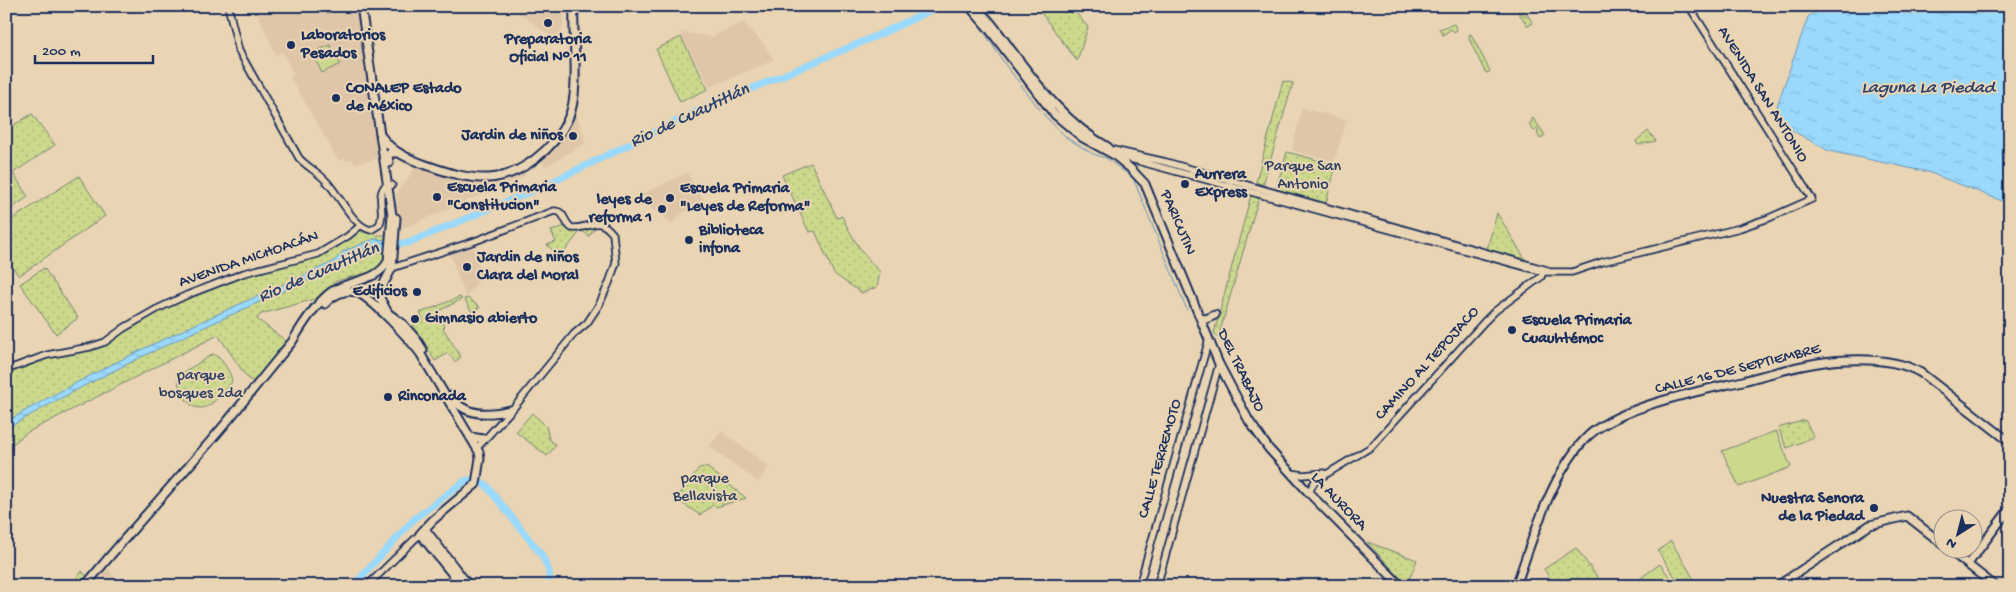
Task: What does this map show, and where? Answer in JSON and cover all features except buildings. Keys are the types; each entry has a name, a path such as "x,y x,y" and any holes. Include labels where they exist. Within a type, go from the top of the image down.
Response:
{"main road":[{"path":"361,6 390,185"},
{"path":"381,134 387,144 399,153 447,172 467,176 488,178 513,171 542,154 562,130 571,112 574,88 574,6"},
{"path":"969,6 989,29 1053,113 1083,138 1114,152"},
{"path":"975,6 1061,111 1114,152"},
{"name":"PARICUTIN","path":"1114,152 1145,184 1200,318"},
{"path":"399,153 390,153 388,155 393,230 392,268 382,287 380,298 388,312 403,324 416,339 454,401 462,408 472,412 496,414 510,410"},
{"path":"85,586 119,543 219,432 326,296 342,286 377,274 388,261 391,251"},
{"path":"377,274 382,287"},
{"path":"361,294 359,285 362,279"},
{"path":"292,341 299,336 329,299 349,291 361,294 372,303 420,353 477,448 480,458 476,480 422,532"},
{"path":"372,303 380,298"},
{"path":"1200,318 1206,319 1215,315"},
{"name":"DEL TRABAJO","path":"1200,318 1219,364 1258,435"},
{"name":"CALLE 16 DE SEPTIEMBRE","path":"1516,586 1547,503 1561,475 1580,446 1601,427 1642,408 1694,393 1819,363 1851,360 1883,362 1918,371 2010,442"},
{"name":"LA AURORA","path":"1258,435 1310,494 1401,586"},
{"path":"470,436 484,439"},
{"path":"1968,564 2010,508"},
{"path":"1777,586 1870,525 1907,516 1934,537"},
{"path":"422,532 462,586"},
{"path":"422,532 470,586"},
{"path":"1963,560 1995,586"}],"street":[{"path":"228,6 239,51 299,158 327,181 360,226 371,230 379,225 383,217 381,192 384,187 390,185"},
{"name":"AVENIDA SAN ANTONIO","path":"1545,270 1572,272 1602,262 1740,228 1769,218 1812,199 1690,6"},
{"path":"1114,152 1545,270"},
{"path":"392,268 467,244 554,211 559,211 563,214 566,223 572,228 596,222 608,228 613,234 616,263 599,305 587,323 574,334 477,448"},
{"name":"AVENIDA MICHOACÁN","path":"6,370 47,355 90,347 105,342 148,314 187,295 244,273 318,254 348,236 360,226"},
{"name":"CAMINO AL TEPOJACO","path":"1310,494 1316,480 1371,447 1484,322 1495,311 1541,277 1545,270"},
{"name":"CALLE TERREMOTO","path":"1139,586 1209,339"},
{"name":"CALLE TERREMOTO","path":"1157,586 1219,364"},
{"name":"CAMINO AL TEPOJACO","path":"1291,473 1303,475 1326,473"},
{"path":"367,586 422,532"}],"shaded area":[{"path":"257,6 356,6 379,158 354,164 352,159 347,161 345,158 339,161 290,77 294,74 282,52 276,55 259,17"},
{"name":"Preparatoria Oficial N° 11","path":"505,6 565,6 560,44 524,16"},
{"path":"743,22 763,43 774,60 710,87 680,32 712,37"},
{"path":"1302,108 1347,120 1334,162 1292,150"},
{"name":"Jardin de niños","path":"576,110 585,143 545,167 543,159 567,130"},
{"name":"Escuela Primaria \"Constitucion\"","path":"417,163 449,175 500,182 523,171 525,176 399,230 396,193"},
{"name":"Escuela Primaria \"Leyes de Reforma\"","path":"687,173 703,200 681,214 672,223 635,197"},
{"name":"Jardin de niños Clara del Moral","path":"470,241 483,276 466,297 448,250"},
{"path":"722,431 769,467 758,482 709,446"},
{"path":"106,564 119,586 90,586"}],"green space":[{"path":"1036,6 1070,6 1088,27 1077,61"},
{"path":"1513,6 1523,8 1524,11 1522,13 1524,16 1527,14 1533,23 1528,26 1518,12 1518,8 1515,9"},
{"path":"1454,24 1457,30 1454,32 1451,29 1443,35 1439,29"},
{"path":"1471,34 1490,71 1488,73 1485,72 1470,41 1469,35"},
{"path":"681,37 708,89 680,102 656,49"},
{"path":"330,45 340,64 322,73 312,53"},
{"path":"1283,81 1293,83 1263,185 1256,182"},
{"path":"32,114 55,145 13,173 28,197 6,212 6,130"},
{"path":"1533,118 1545,135 1540,139 1537,133 1539,131 1537,129 1534,131 1529,125"},
{"path":"1648,131 1656,141 1638,145 1636,141"},
{"name":"Parque San Antonio","path":"1287,152 1336,165 1326,203 1276,189"},
{"path":"811,163 837,218 842,216 858,246 880,272 877,287 862,293 834,274 815,231 809,232 782,175"},
{"path":"79,176 105,216 19,276 6,258 6,223"},
{"path":"1251,195 1259,197 1218,338 1214,333"},
{"path":"1497,213 1525,259 1487,249"},
{"path":"585,222 599,222 589,236 581,230 558,260 557,254 547,245 556,242 551,231 570,224 575,225"},
{"path":"360,229 377,235 388,235 384,260 375,271 336,281 322,297 261,314 257,319 286,341 254,382 248,379 218,335 28,432 6,449 6,372 47,358 104,345 159,310 242,276 272,267 320,257"},
{"path":"44,268 78,318 56,334 20,284"},
{"path":"460,297 462,299 437,312 445,326 443,328 461,357 455,362 448,353 435,361 413,326 423,320 420,313"},
{"path":"468,298 480,307 472,312 464,299"},
{"name":"parque bosques 2da","path":"213,354 225,366 232,382 210,405 197,408 184,397 180,390 178,378 179,375"},
{"path":"532,413 546,426 549,439 556,445 547,456 516,432"},
{"path":"1805,420 1814,437 1787,448 1778,428"},
{"path":"1776,431 1791,467 1739,487 1722,451"},
{"name":"parque Bellavista","path":"699,468 708,468 746,498 716,507 713,505 700,515 676,499"},
{"path":"1671,541 1698,586 1681,586 1658,551"},
{"path":"1367,542 1417,560 1407,585"},
{"path":"1576,548 1604,586 1555,586 1544,569"},
{"path":"1660,564 1676,586 1630,586"},
{"path":"82,571 89,579 84,586 70,586"}],"water":[{"name":"Laguna La Piedad","path":"1822,6 2010,6 2010,204 1928,172 1829,151 1777,122 1777,106 1808,17"},
{"path":"374,239 387,240 385,250 304,282 224,318 86,385 6,429 6,422 85,378 126,357 333,262 344,251"}],"waterway":[{"name":"Rio de Cuautitlán","path":"388,244 408,243 544,186 696,112 876,36 940,6"},
{"path":"974,17 1007,67 1045,116 1067,138 1093,154 1106,158 1133,178 1187,310"},
{"path":"353,586 414,519 466,480 473,480"},
{"path":"479,481 486,485 541,554 549,573 548,586"}],"place":[{"name":"Preparatoria Oficial N° 11","path":"548,23"},
{"name":"Laboratorios Pesados","path":"291,45"},
{"name":"CONALEP Estado de México","path":"336,98"},
{"name":"Jardin de niños","path":"573,136"},
{"name":"Aurrera Express","path":"1185,184"},
{"name":"Escuela Primaria \"Constitucion\"","path":"437,197"},
{"name":"Escuela Primaria \"Leyes de Reforma\"","path":"670,198"},
{"name":"leyes de reforma 1","path":"662,209"},
{"name":"Biblioteca infona","path":"689,240"},
{"name":"Jardin de niños Clara del Moral","path":"467,267"},
{"name":"Edificios","path":"417,292"},
{"name":"Gimnasio abierto","path":"415,319"},
{"name":"Escuela Primaria Cuauhtémoc","path":"1512,330"},
{"name":"Rinconada","path":"388,397"},
{"name":"Nuestra Senora de la Piedad","path":"1874,508"}]}
